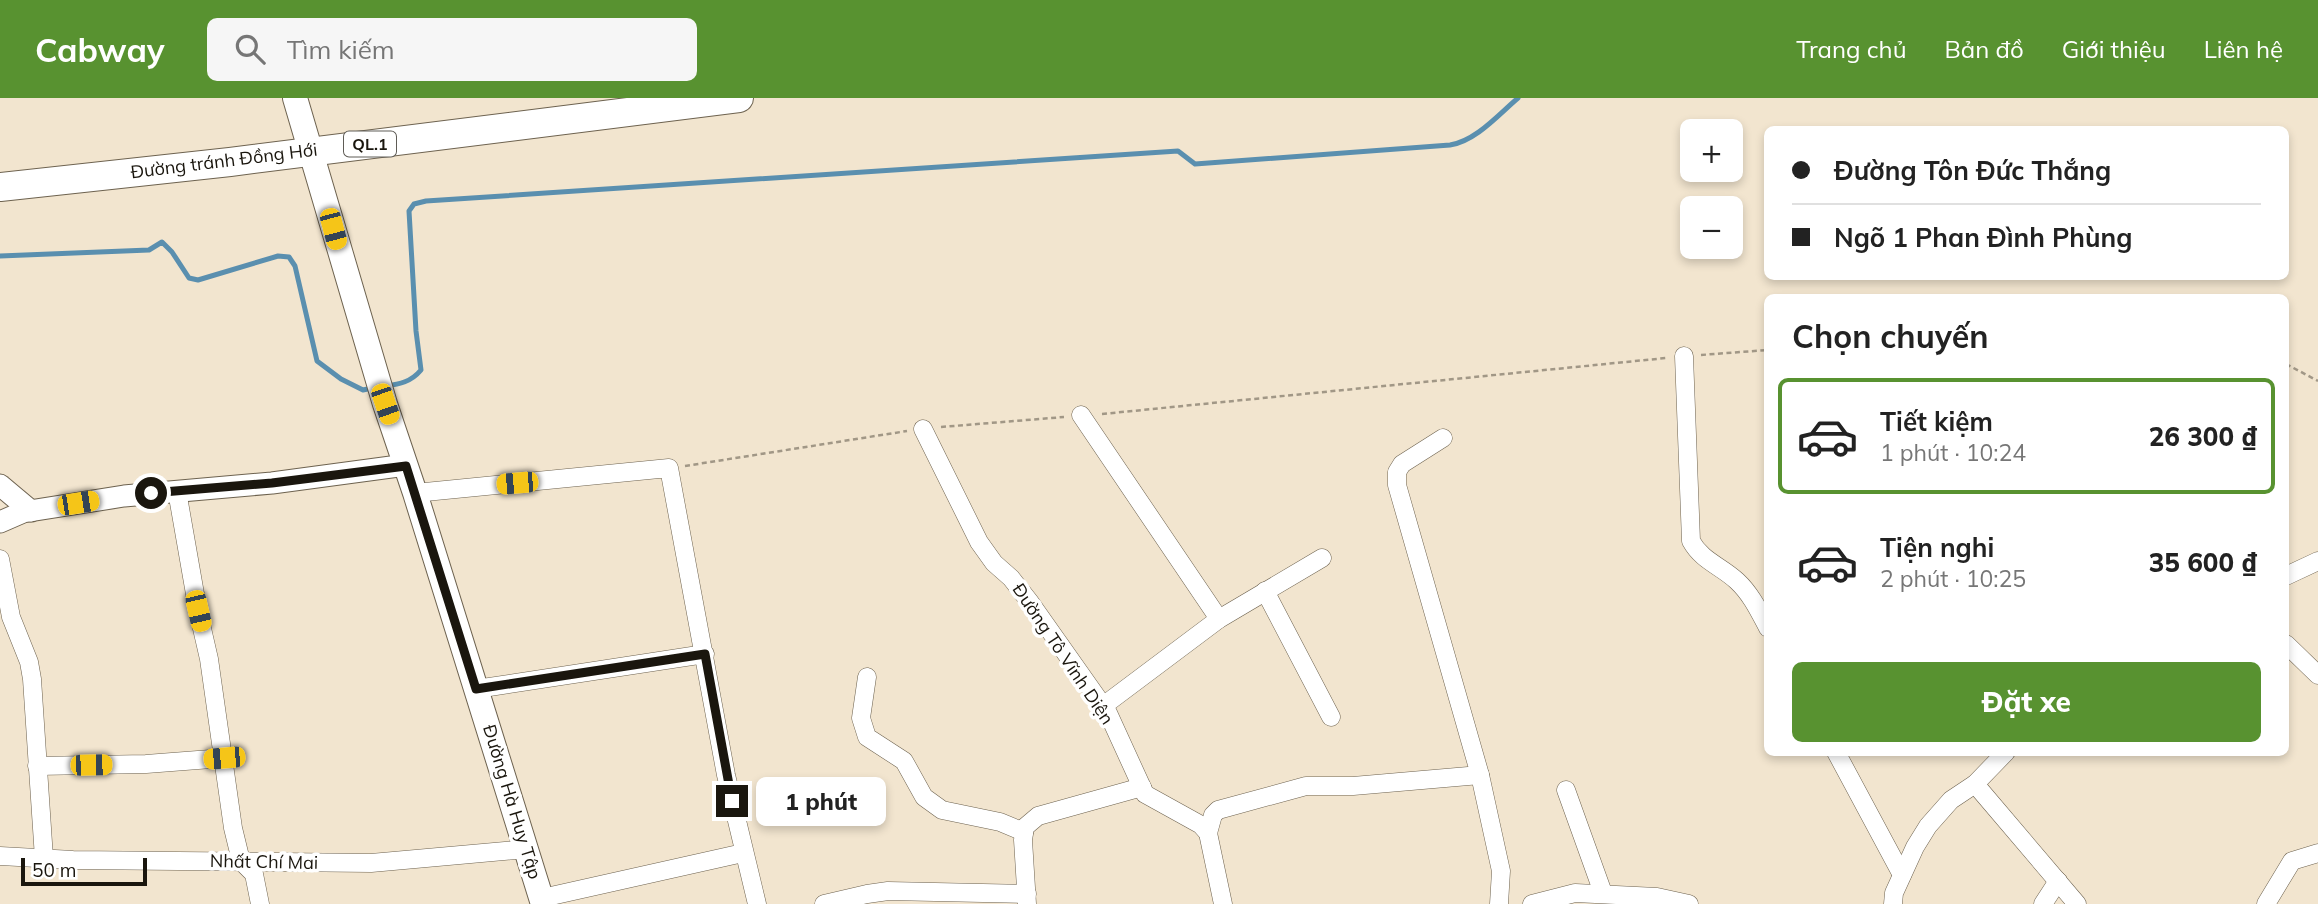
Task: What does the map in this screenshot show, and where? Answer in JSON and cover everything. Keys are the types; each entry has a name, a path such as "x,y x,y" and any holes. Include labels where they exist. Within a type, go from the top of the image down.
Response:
{"highway":[{"name":"Đường tránh Đồng Hới","path":"0,187 739,98"}],"main road":[{"name":"Đường Hà Huy Tập","path":"295,98 385,404 543,901"}],"street":[{"path":"1684,356 1691,541 1698,554 1735,580 1750,595 1764,621"},
{"path":"1081,415 1219,619"},
{"name":"Đường Tô Vĩnh Diện","path":"923,429 979,542 994,563 1011,578 1029,601 1103,706 1145,794 1208,832"},
{"path":"1443,438 1402,464 1397,472 1397,485 1480,775 1501,872 1499,904"},
{"path":"2,518 124,496 272,483 406,466"},
{"path":"415,493 669,468 743,853 757,904"},
{"path":"0,485 31,511"},
{"path":"177,491 209,659 233,828 241,861 254,874 260,904"},
{"path":"1103,706 1219,619 1322,558"},
{"path":"0,559 11,617 29,662 32,680 44,858"},
{"path":"2289,575 2318,561"},
{"path":"1265,591 1331,717"},
{"path":"2289,647 2318,675"},
{"path":"476,689 705,654"},
{"path":"867,677 861,718 867,737 904,761 930,803 942,810 1000,822 1024,832"},
{"path":"1838,756 1902,875"},
{"path":"1893,904 1894,893 1902,875 1928,826 1951,800 1975,784 2003,756"},
{"path":"37,766 146,764 224,758"},
{"path":"1223,904 1208,832 1213,815 1218,810 1306,786 1353,786 1480,775"},
{"path":"1975,784 2077,904"},
{"path":"824,904 888,891 1027,899 1023,840 1025,827 1038,816 1142,787"},
{"path":"1566,790 1603,893"},
{"name":"Nhất Chí Mai","path":"0,856 371,863 527,849"},
{"path":"543,901 743,853"},
{"path":"2266,904 2292,861 2318,853"},
{"path":"2043,904 2058,881"},
{"path":"1532,904 1575,893 1657,897 1689,904"}],"path":[{"path":"669,468 923,429 1764,350"},
{"path":"2289,366 2318,381"}],"waterway":[{"path":"385,386 405,382 421,370 409,211 414,204 426,201 1178,151 1195,164 1450,145 1478,133 1518,98"},
{"path":"0,256 149,250 162,242 189,278 198,280 278,256 289,257 295,266 317,361 341,379 363,390 372,388"}],"route":[{"path":"151,493 272,483 406,466 476,689 705,654 732,801"}]}
